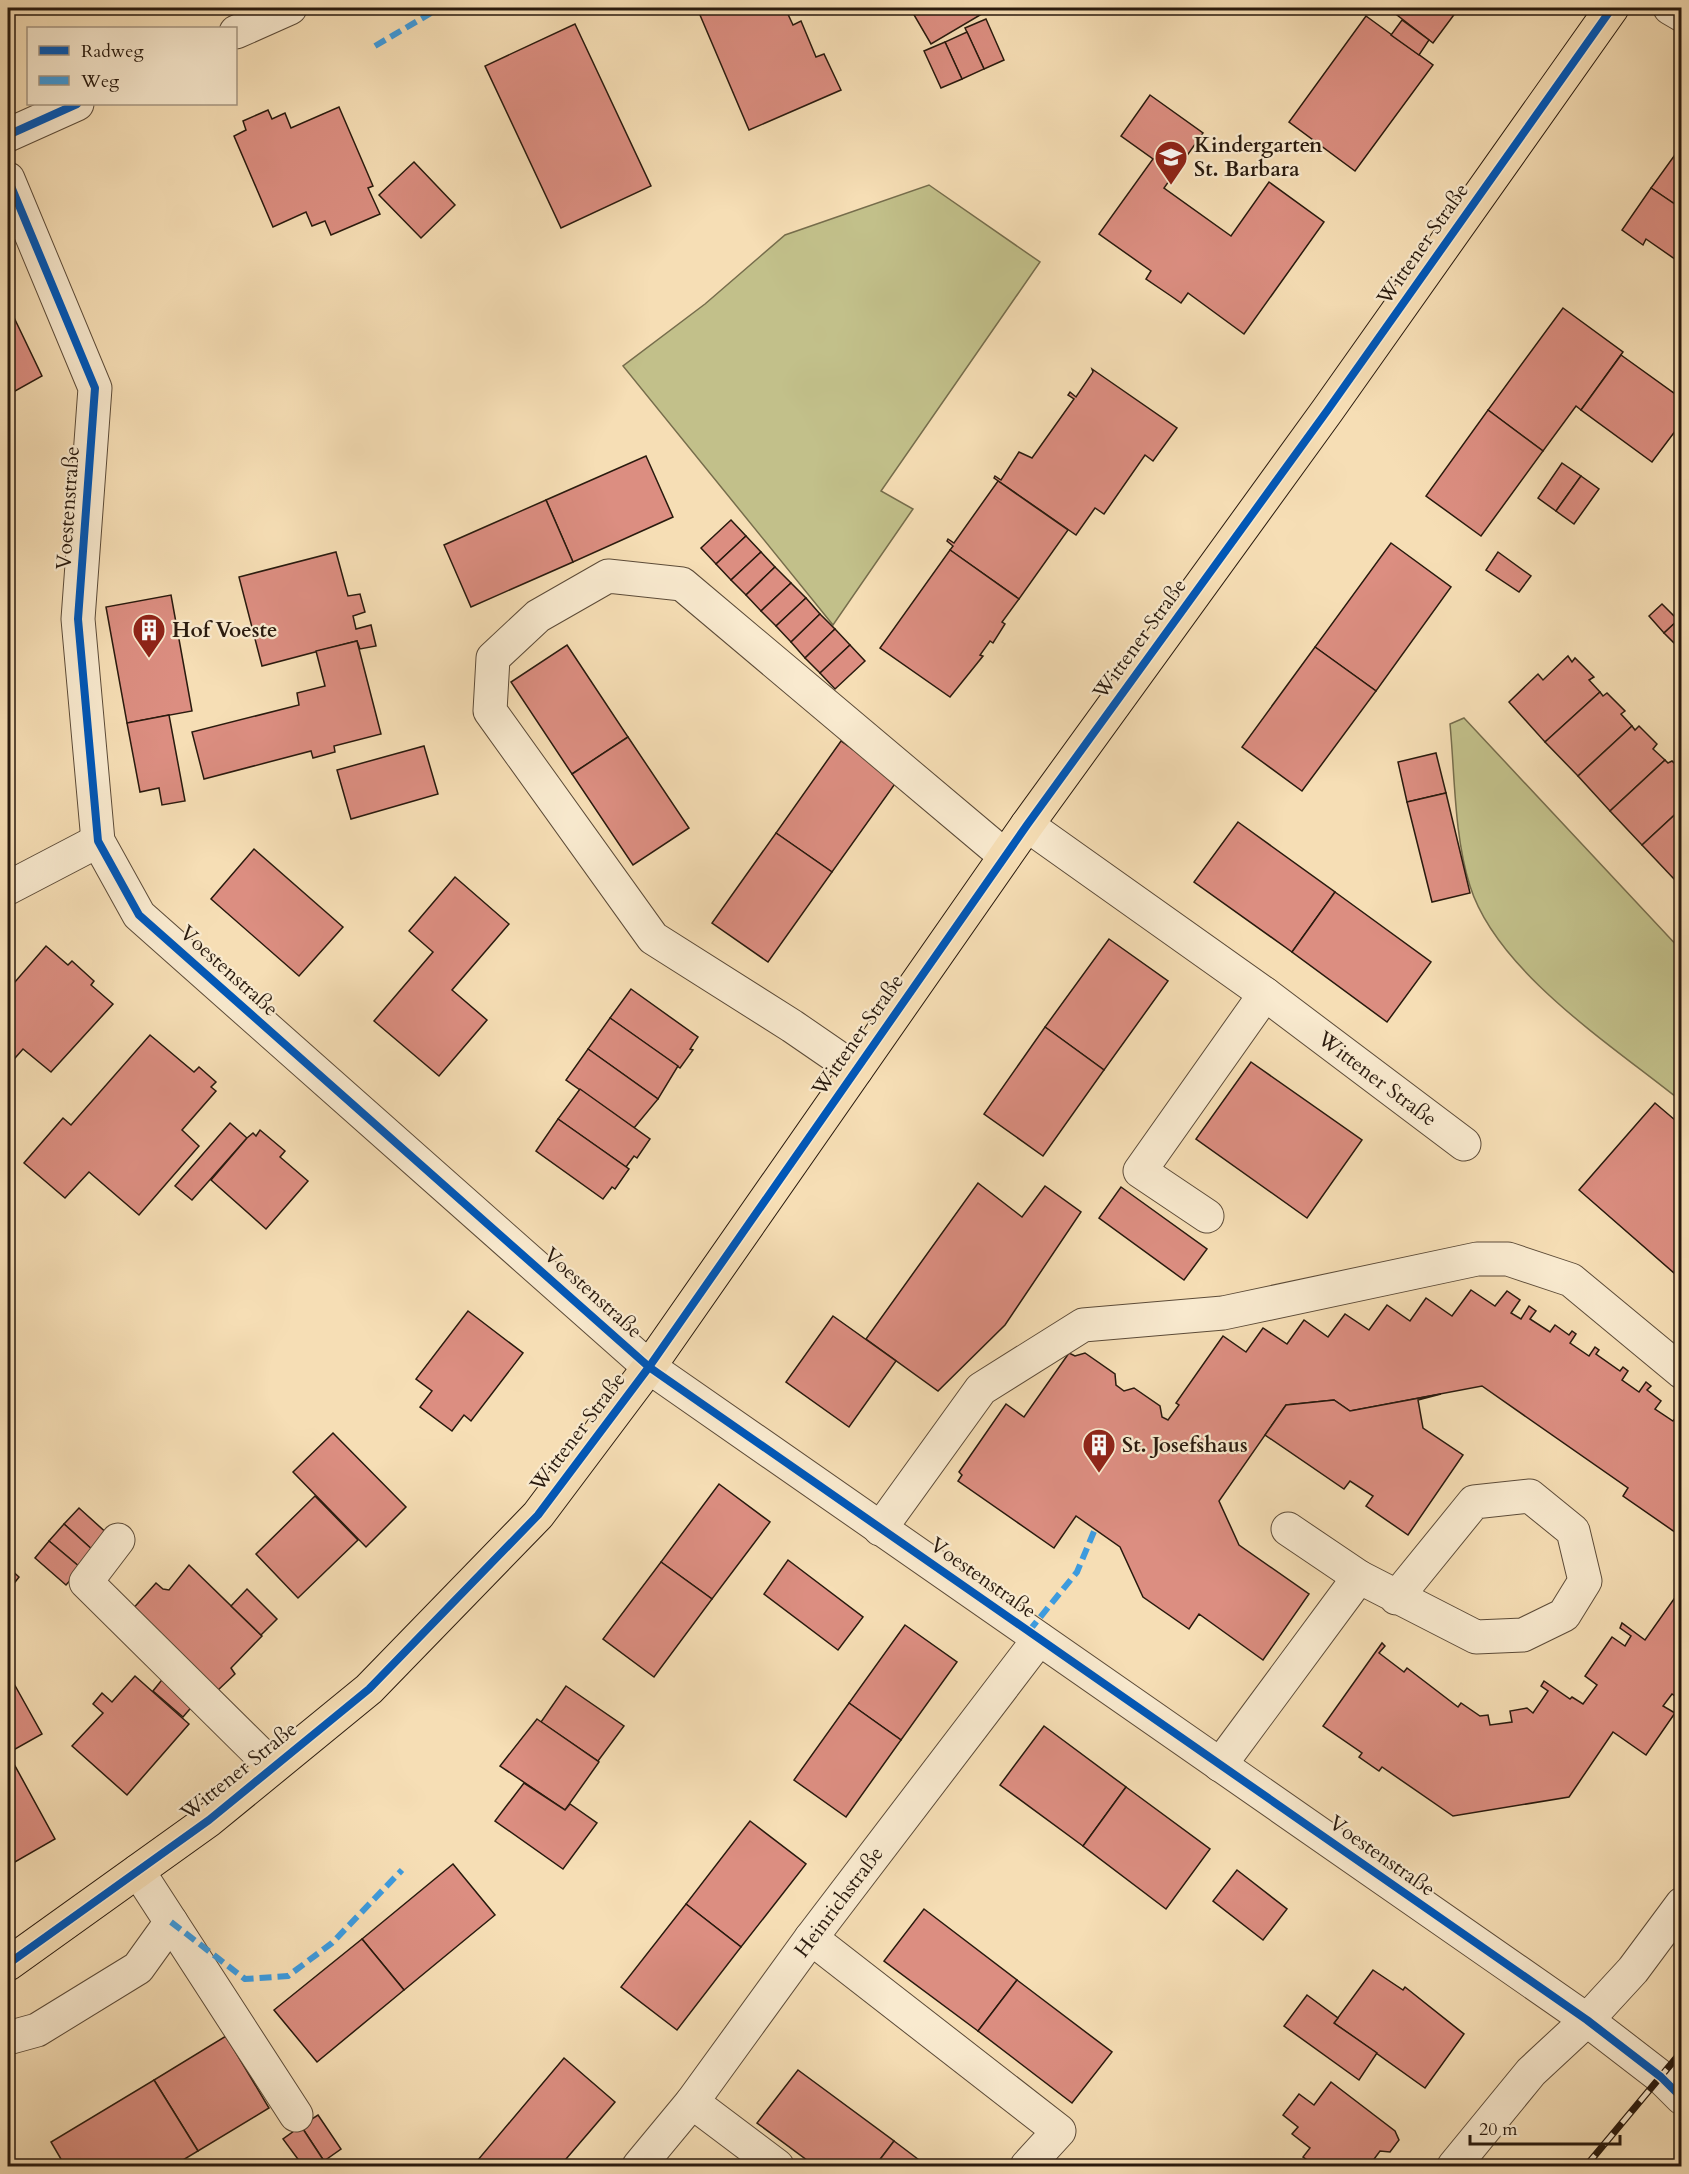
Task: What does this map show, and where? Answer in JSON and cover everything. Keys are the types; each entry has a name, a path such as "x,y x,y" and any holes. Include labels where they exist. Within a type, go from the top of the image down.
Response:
{"main road":[{"name":"Wittener Straße","path":"8,1964 209,1820 369,1689 538,1515 649,1367 1005,856 1327,411 1612,8"}],"street":[{"path":"237,32 290,8"},
{"path":"1670,8 1682,15"},
{"path":"8,135 75,105"},
{"name":"Voestenstraße","path":"8,180 95,388 78,619 98,841 139,915 649,1367 1587,2020 1660,2077 1682,2098"},
{"path":"856,1070 792,1026 653,938 490,711 493,658 538,616 608,576 682,584 1005,856"},
{"name":"Wittener Straße","path":"1027,825 1265,994 1464,1144"},
{"path":"8,888 98,841"},
{"path":"1207,1216 1140,1171 1265,994"},
{"path":"880,1528 981,1389 1083,1325 1222,1313 1477,1259 1508,1259 1571,1280 1682,1372"},
{"path":"1288,1529 1359,1577 1396,1598 1476,1637 1523,1635 1564,1615 1585,1581 1573,1531 1530,1496 1474,1502 1396,1598"},
{"path":"118,1540 86,1582 273,1767"},
{"path":"1220,1765 1359,1577"},
{"name":"Heinrichstraße","path":"639,2166 692,2102 811,1938 1039,1639"},
{"path":"138,1871 296,2115"},
{"path":"1454,2166 1531,2072 1587,2020 1633,1970 1682,1904"},
{"path":"8,2038 37,2030 138,1968 171,1922"},
{"path":"811,1938 1059,2131 1027,2166"},
{"path":"692,2102 777,2166"}],"shaded area":[{"path":"929,185 1040,262 881,491 913,509 833,625 623,366 705,304 785,235"},
{"path":"1464,718 1681,950 1681,1101 1560,1005 1505,948 1484,918 1470,886 1465,867 1456,806 1450,724"}],"building":[{"path":"697,8 792,8 786,10 793,25 801,21 816,57 824,54 841,90 749,130"},
{"path":"910,8 992,8 931,44"},
{"path":"1388,8 1459,8 1433,43"},
{"path":"1366,16 1433,65 1355,171 1289,122"},
{"path":"986,19 1004,60 984,69 965,28"},
{"path":"1402,20 1429,40 1419,55 1391,35"},
{"path":"575,24 651,186 561,228 485,66"},
{"path":"967,32 984,69 962,79 945,42"},
{"path":"945,42 962,79 941,88 924,51"},
{"path":"1150,95 1203,133 1164,188 1231,236 1269,182 1324,222 1244,334 1188,293 1181,303 1146,279 1151,271 1099,234 1153,159 1121,136"},
{"path":"339,107 373,186 368,188 380,214 331,235 325,221 312,226 306,212 273,227 234,136 246,130 243,121 268,110 272,119 285,113 291,128"},
{"path":"1682,145 1682,209 1651,188"},
{"path":"414,162 455,205 421,238 379,195"},
{"path":"1651,188 1682,209 1682,264 1646,239 1643,245 1622,230"},
{"path":"8,305 42,376 8,395"},
{"path":"1563,308 1623,352 1581,410 1576,406 1543,451 1488,410"},
{"path":"1621,355 1682,399 1682,422 1652,462 1581,410"},
{"path":"1092,369 1177,428 1153,461 1145,455 1104,514 1095,508 1076,535 994,478 995,476 1001,480 1019,452 1032,458 1074,399 1068,395 1070,392 1076,397 1093,372"},
{"path":"1488,410 1543,451 1481,536 1426,496"},
{"path":"646,456 673,517 573,562 546,500"},
{"path":"1562,463 1581,476 1556,511 1538,498"},
{"path":"1581,476 1599,489 1574,524 1556,511"},
{"path":"998,481 1068,530 1019,599 950,550 953,546 947,541 948,539 954,543"},
{"path":"546,500 573,562 471,607 444,545"},
{"path":"731,520 746,536 716,564 701,548"},
{"path":"746,536 761,552 731,580 716,564"},
{"path":"1391,543 1451,587 1376,691 1315,647"},
{"path":"950,550 1019,599 1002,622 1005,624 993,643 990,641 980,655 983,656 950,697 880,648"},
{"path":"336,552 348,596 360,594 365,612 353,616 356,629 371,625 376,646 360,649 357,641 262,666 239,577"},
{"path":"761,552 775,567 746,595 731,580"},
{"path":"1498,552 1531,576 1519,592 1486,570"},
{"path":"775,567 791,583 761,611 746,595"},
{"path":"791,583 806,598 776,626 761,611"},
{"name":"Hof Voeste","path":"171,595 192,711 127,723 106,607"},
{"path":"806,598 820,614 791,642 776,626"},
{"path":"1662,604 1678,620 1664,633 1649,616"},
{"path":"820,614 835,629 805,658 791,642"},
{"path":"1678,620 1682,624 1682,646 1679,648 1664,633"},
{"path":"835,629 850,645 820,673 805,658"},
{"path":"357,641 381,734 334,746 335,752 313,758 311,751 204,779 192,732 299,705 297,693 325,686 316,651"},
{"path":"567,645 628,737 572,774 511,682"},
{"path":"850,645 865,661 835,689 820,673"},
{"path":"1315,647 1376,691 1302,791 1242,747"},
{"path":"1568,656 1572,662 1575,658 1594,677 1589,680 1600,692 1545,742 1509,702 1538,674 1543,680"},
{"path":"1600,692 1603,696 1607,693 1625,711 1621,714 1632,726 1578,776 1545,742"},
{"path":"169,715 185,801 162,805 159,788 140,792 127,723"},
{"path":"1632,726 1635,730 1639,726 1657,744 1653,749 1665,760 1610,811 1578,776"},
{"path":"628,737 689,828 633,865 572,774"},
{"path":"841,741 897,781 832,872 776,833"},
{"path":"424,746 438,794 351,819 337,770"},
{"path":"1436,753 1446,793 1407,802 1398,762"},
{"path":"1665,760 1668,763 1672,761 1682,771 1682,808 1642,845 1610,811"},
{"path":"1446,793 1470,893 1432,902 1407,802"},
{"path":"1682,808 1682,872 1674,879 1642,845"},
{"path":"1238,822 1335,892 1292,952 1194,882"},
{"path":"776,833 832,872 768,962 712,923"},
{"path":"254,849 343,927 299,976 211,899"},
{"path":"455,877 509,924 452,990 487,1020 439,1076 374,1021 433,952 409,931"},
{"path":"1335,892 1431,962 1387,1022 1292,952"},
{"path":"1109,939 1168,981 1104,1070 1045,1027"},
{"path":"46,946 68,965 72,961 94,981 91,985 113,1004 51,1072 23,1049 8,1066 8,990"},
{"path":"631,989 698,1037 690,1049 693,1050 680,1068 610,1018"},
{"path":"610,1018 678,1066 658,1099 588,1049"},
{"path":"1045,1027 1104,1070 1043,1156 984,1114"},
{"path":"150,1035 194,1072 199,1067 216,1082 211,1087 216,1091 182,1130 199,1146 139,1215 89,1172 65,1198 24,1163 63,1118 71,1125"},
{"path":"588,1049 658,1099 634,1128 566,1080"},
{"path":"1251,1062 1362,1140 1307,1218 1196,1139"},
{"path":"580,1089 650,1139 637,1158 634,1156 626,1167 558,1119"},
{"path":"1655,1103 1682,1126 1682,1280 1579,1190"},
{"path":"558,1119 629,1169 615,1189 612,1187 603,1199 536,1151"},
{"path":"230,1123 247,1138 192,1200 175,1186"},
{"path":"260,1130 285,1151 280,1157 308,1181 266,1229 211,1180 247,1138 253,1133 256,1136"},
{"path":"978,1183 1022,1217 1045,1186 1081,1212 1005,1325 938,1391 866,1339"},
{"path":"1121,1187 1207,1249 1184,1280 1099,1218"},
{"name":"St. Josefshaus","path":"1471,1290 1495,1306 1507,1291 1520,1300 1511,1313 1521,1319 1529,1306 1536,1311 1530,1319 1550,1332 1555,1325 1569,1335 1572,1331 1576,1334 1570,1343 1589,1356 1595,1347 1599,1350 1596,1354 1620,1371 1623,1367 1628,1371 1622,1380 1639,1392 1646,1382 1651,1386 1647,1390 1661,1401 1655,1409 1673,1421 1676,1417 1681,1420 1676,1433 1682,1436 1682,1537 1623,1496 1628,1488 1482,1386 1350,1411 1334,1400 1286,1405 1219,1501 1239,1545 1309,1594 1263,1660 1199,1614 1189,1629 1143,1597 1120,1547 1076,1516 1054,1548 958,1481 962,1475 959,1472 1006,1404 1024,1417 1069,1353 1075,1356 1085,1353 1115,1374 1116,1385 1124,1391 1134,1388 1160,1406 1162,1417 1168,1420 1179,1405 1176,1403 1223,1336 1246,1352 1263,1328 1287,1344 1304,1320 1328,1337 1345,1314 1369,1330 1387,1305 1410,1321 1426,1298 1452,1316"},
{"path":"468,1311 523,1353 471,1421 464,1415 452,1431 420,1407 432,1391 416,1379"},
{"path":"833,1316 896,1361 849,1427 786,1382"},
{"path":"1441,1394 1418,1400 1423,1428 1463,1455 1408,1535 1366,1506 1373,1496 1350,1481 1344,1489 1265,1435 1286,1405 1334,1400 1350,1411"},
{"path":"333,1433 406,1507 366,1547 293,1472"},
{"path":"719,1484 770,1522 712,1599 661,1562"},
{"path":"315,1496 358,1540 298,1598 256,1554"},
{"path":"79,1508 110,1536 95,1552 64,1524"},
{"path":"64,1524 95,1552 81,1568 49,1541"},
{"path":"49,1541 81,1568 66,1585 35,1558"},
{"path":"788,1560 863,1617 838,1650 764,1594"},
{"path":"661,1562 712,1599 654,1677 603,1639"},
{"path":"189,1565 262,1636 231,1668 235,1674 217,1691 130,1612 156,1583 163,1589 169,1590"},
{"path":"8,1567 19,1577 8,1591"},
{"path":"247,1589 277,1619 261,1635 231,1606"},
{"path":"1681,1589 1682,1701 1672,1694 1663,1706 1675,1713 1646,1755 1613,1732 1569,1797 1453,1816 1382,1767 1379,1771 1359,1757 1362,1753 1323,1726 1382,1643 1385,1646 1379,1653 1404,1672 1407,1668 1458,1707 1461,1703 1480,1716 1488,1715 1490,1725 1512,1722 1510,1711 1527,1708 1533,1713 1548,1691 1541,1686 1544,1681 1570,1699 1572,1697 1583,1704 1597,1685 1585,1676 1612,1637 1625,1646 1631,1636 1620,1628 1622,1623 1645,1640"},
{"path":"905,1625 957,1662 901,1740 849,1703"},
{"path":"8,1673 42,1734 8,1753"},
{"path":"135,1676 189,1724 127,1795 72,1746 103,1713 93,1704 102,1693 112,1702"},
{"path":"165,1676 195,1703 183,1717 153,1691"},
{"path":"566,1686 624,1726 598,1761 541,1722"},
{"path":"849,1703 901,1740 846,1817 794,1780"},
{"path":"537,1719 599,1762 565,1810 500,1766"},
{"path":"1044,1726 1126,1787 1083,1846 1000,1785"},
{"path":"8,1753 55,1839 8,1866"},
{"path":"524,1783 565,1810 570,1804 597,1823 563,1869 495,1821"},
{"path":"1126,1787 1210,1849 1166,1909 1083,1846"},
{"path":"750,1821 806,1864 741,1947 686,1904"},
{"path":"453,1864 495,1915 404,1990 362,1939"},
{"path":"1237,1870 1287,1909 1263,1940 1213,1901"},
{"path":"686,1904 741,1947 677,2030 621,1987"},
{"path":"924,1909 1017,1980 978,2031 884,1961"},
{"path":"362,1939 404,1990 317,2062 274,2010"},
{"path":"1373,1970 1403,1990 1405,1987 1464,2034 1425,2088 1334,2023"},
{"path":"1017,1980 1112,2052 1072,2103 978,2031"},
{"path":"1307,1995 1338,2018 1334,2023 1377,2053 1359,2080 1284,2026"},
{"path":"226,2036 269,2108 198,2151 154,2080"},
{"path":"564,2058 615,2102 560,2166 484,2166 477,2161"},
{"path":"798,2070 894,2141 875,2166 815,2166 757,2123"},
{"path":"154,2080 198,2151 173,2166 65,2166 51,2142"},
{"path":"1331,2082 1395,2131 1399,2140 1390,2152 1380,2151 1369,2166 1316,2166 1303,2157 1310,2148 1292,2134 1298,2127 1283,2115 1299,2094 1314,2105"},
{"path":"318,2115 341,2149 324,2161 301,2126"},
{"path":"301,2126 324,2161 315,2166 303,2166 283,2139"},
{"path":"894,2141 927,2166 875,2166"}],"railway":[{"path":"1586,2166 1682,2051"}],"marked path":[{"path":"375,46 431,13"},
{"path":"1029,1631 1077,1572 1095,1529"},
{"path":"171,1922 245,1979 288,1976 332,1943 402,1870"}],"cycle path":[{"path":"8,1964 209,1820 369,1689 538,1515 649,1367 1027,825 1327,411 1612,8"},
{"path":"8,135 75,105"},
{"path":"8,179 95,388 78,619 98,841 139,915 649,1367 1587,2020 1661,2077 1682,2098"}],"place":[{"name":"Kindergarten St. Barbara","path":"1171,186"},
{"name":"Hof Voeste","path":"149,659"},
{"name":"St. Josefshaus","path":"1099,1474"}]}
